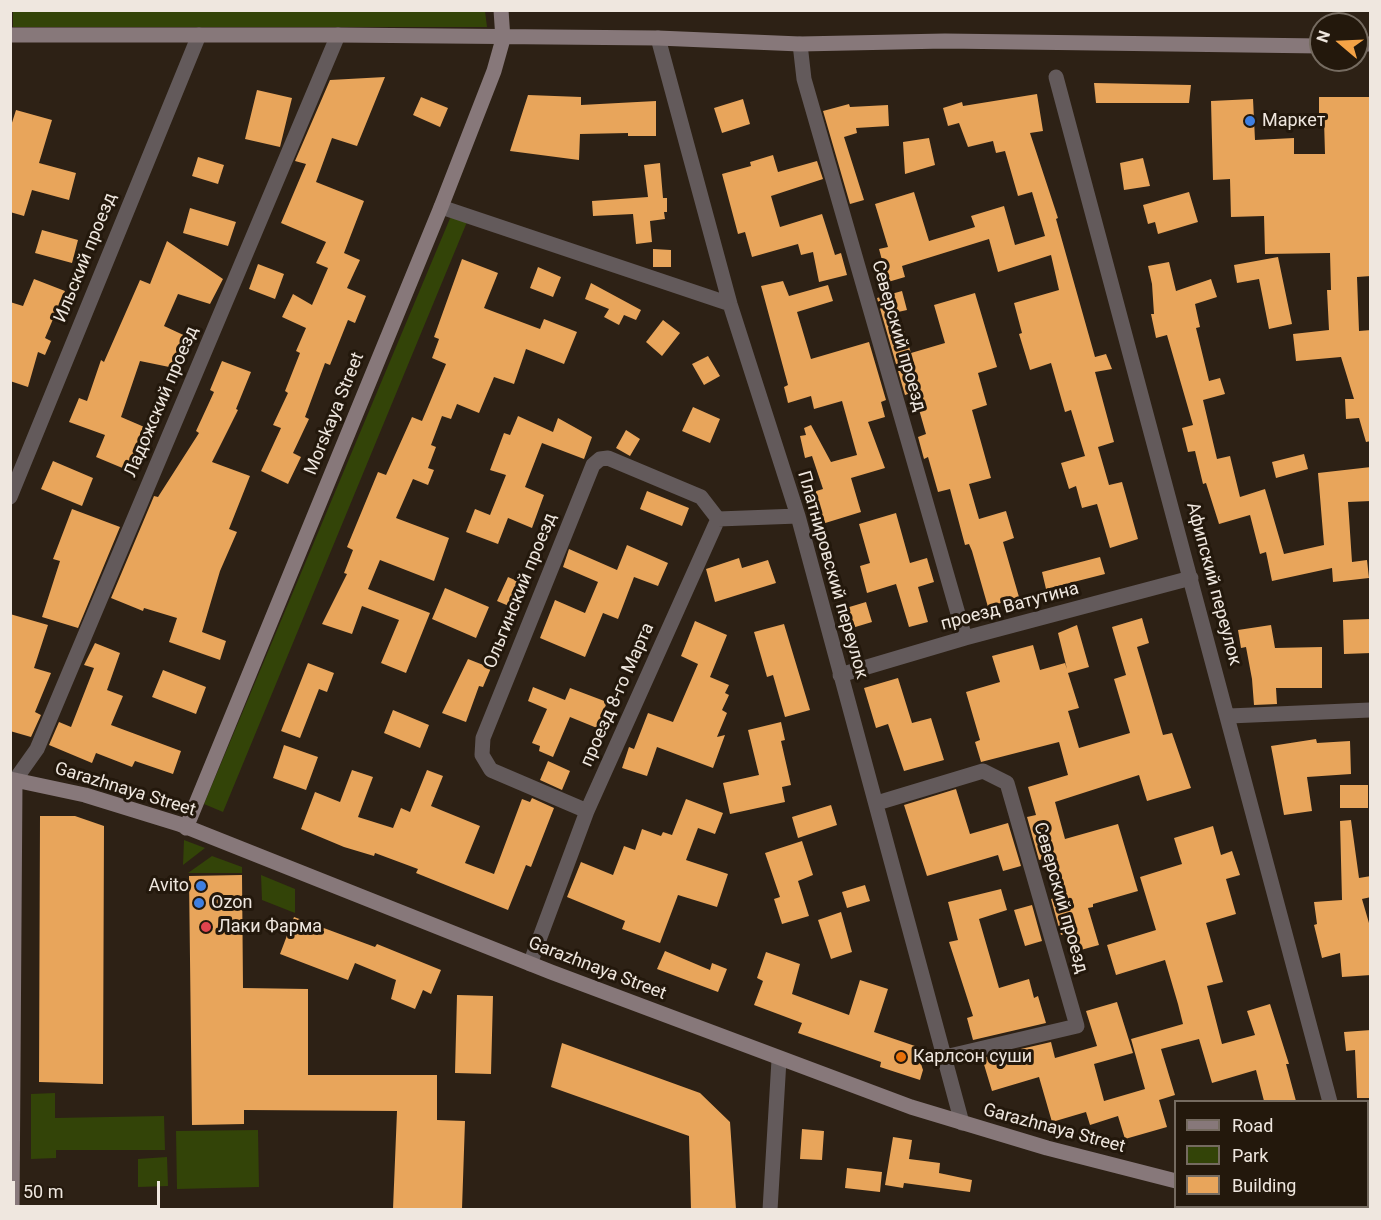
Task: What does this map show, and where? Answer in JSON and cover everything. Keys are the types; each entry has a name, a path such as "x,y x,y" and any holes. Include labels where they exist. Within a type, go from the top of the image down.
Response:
{"street":[{"name":"Morskaya Street","path":"186,828 441,207 494,71 503,39 501,10"},
{"path":"10,35 658,38 800,44 945,41 1309,45"},
{"name":"Ильский проезд","path":"10,497 199,35"},
{"name":"Ладожский проезд","path":"13,779 37,749 338,35"},
{"name":"Платнировский переулок","path":"658,38 730,304 798,516 962,1124"},
{"name":"Северский проезд","path":"800,44 804,79 965,638"},
{"name":"Афипский переулок","path":"1056,77 1229,716 1330,1100"},
{"path":"441,207 730,304"},
{"name":"Ольгинский проезд","path":"587,811 491,770 482,755 483,738 593,465 600,459 608,458 701,497 718,519"},
{"path":"718,519 798,516"},
{"name":"проезд 8-го Марта","path":"530,964 587,811 718,519"},
{"name":"проезд Ватутина","path":"840,675 965,638 1191,578"},
{"path":"1229,716 1371,710"},
{"name":"Северский проезд","path":"876,803 983,771 1007,783 1077,1026 945,1057"},
{"path":"12,1209 13,779"},
{"name":"Garazhnaya Street","path":"13,779 85,795 186,828 779,1060 962,1124 1174,1180"},
{"path":"770,1209 779,1060"}],"green space":[{"path":"13,11 485,11 487,27 13,27"},
{"path":"451,216 467,222 223,812 204,804"},
{"path":"184,840 205,848 183,865"},
{"path":"212,856 242,867 242,873 188,873"},
{"path":"261,875 295,889 295,913 262,900"},
{"path":"55,1093 55,1118 164,1116 165,1150 56,1150 56,1158 31,1159 31,1094"},
{"path":"258,1130 259,1187 177,1189 176,1131"},
{"path":"167,1157 168,1186 138,1187 138,1159"}],"building":[{"path":"385,77 357,146 332,138 316,182 364,201 344,253 360,260 347,288 366,296 355,323 348,320 330,365 325,363 305,417 309,419 293,453 301,457 288,484 261,471 281,428 273,425 288,393 285,391 300,353 296,351 306,328 282,317 293,294 312,305 328,268 316,263 326,242 281,223 306,164 295,161 330,80"},
{"path":"1094,83 1191,85 1189,103 1096,103"},
{"path":"257,90 292,98 280,147 245,139"},
{"path":"1037,94 1043,131 1030,133 1058,218 1056,219 1095,357 1106,354 1112,369 1095,372 1114,442 1098,447 1109,485 1122,482 1138,539 1110,548 1097,504 1082,508 1076,486 1069,489 1061,463 1085,456 1071,410 1065,412 1051,363 1030,370 1019,334 1022,333 1014,303 1059,290 1051,255 998,272 989,239 902,266 905,277 888,282 879,249 888,247 875,204 914,192 929,241 975,227 971,216 1004,206 1015,245 1045,236 1032,192 1018,196 1005,151 996,153 993,141 968,147 959,123 948,126 943,108 962,102 963,106"},
{"path":"528,95 581,97 581,105 656,101 656,136 628,136 628,133 580,134 579,160 510,151"},
{"path":"421,97 448,108 440,127 413,115"},
{"path":"1319,97 1371,97 1371,276 1357,277 1359,331 1371,330 1371,441 1366,442 1359,418 1346,419 1345,399 1354,399 1341,357 1296,361 1293,334 1329,330 1327,290 1331,290 1330,253 1265,254 1264,216 1231,217 1230,179 1213,180 1211,101 1253,99 1255,140 1294,138 1294,154 1325,154 1324,120 1319,120"},
{"path":"743,99 750,124 722,133 714,108"},
{"path":"849,104 850,107 888,105 889,126 856,128 857,133 844,137 864,200 850,204 823,111"},
{"path":"16,110 52,120 39,163 76,173 69,200 32,190 24,216 10,212 10,129"},
{"path":"929,138 935,165 905,174 903,142"},
{"path":"773,155 778,172 817,161 823,179 771,196 780,227 822,214 835,255 841,253 847,275 819,282 813,252 801,255 798,244 752,257 745,232 738,234 722,174 751,166 750,162"},
{"path":"198,157 224,165 218,184 192,176"},
{"path":"1143,158 1150,186 1124,190 1120,163"},
{"path":"660,163 663,198 667,198 667,212 664,212 665,219 650,221 652,242 636,244 633,214 593,216 592,201 648,197 644,165"},
{"path":"1189,192 1198,222 1158,234 1155,222 1148,224 1143,205"},
{"path":"190,208 236,222 228,246 183,233"},
{"path":"42,230 78,240 72,263 35,253"},
{"path":"167,241 223,279 210,304 178,294 164,326 192,339 179,369 140,361 121,417 149,429 132,472 96,457 105,435 69,422 79,398 87,401 101,360 104,362 140,280 150,284"},
{"path":"653,249 671,250 671,267 653,267"},
{"path":"1278,257 1292,324 1269,329 1259,279 1237,283 1234,265"},
{"path":"462,259 498,273 484,308 540,329 544,319 577,332 564,364 526,349 514,384 494,377 479,413 457,404 451,419 442,416 431,445 436,447 428,468 434,470 428,485 413,479 396,518 449,538 434,581 380,560 368,589 430,613 406,673 381,663 399,620 362,606 352,634 322,624 347,574 344,573 353,550 347,547 378,472 386,475 412,417 422,421 446,364 432,358 439,339 434,337"},
{"path":"1169,262 1176,291 1211,279 1217,297 1195,304 1200,327 1196,328 1209,381 1220,378 1225,394 1203,400 1217,459 1230,456 1240,497 1265,489 1284,554 1324,545 1318,473 1371,467 1371,501 1348,502 1352,562 1367,560 1369,578 1333,582 1332,568 1272,581 1266,552 1260,554 1250,515 1219,524 1206,483 1203,484 1195,451 1188,452 1182,428 1193,425 1167,335 1156,338 1151,314 1154,314 1148,266"},
{"path":"258,264 284,274 275,299 249,289"},
{"path":"538,267 561,277 553,297 530,288"},
{"path":"34,279 65,291 45,338 51,341 45,355 38,352 28,387 10,381 10,302 23,306"},
{"path":"783,281 789,296 828,285 833,301 797,312 811,359 869,342 886,400 881,402 885,417 868,422 885,468 851,478 861,512 822,524 813,492 823,489 812,456 805,458 800,436 806,435 804,428 811,425 831,462 857,455 842,401 814,409 811,396 788,403 784,387 788,385 761,286"},
{"path":"591,283 641,310 636,320 624,315 619,325 604,317 609,309 585,299"},
{"path":"902,291 907,310 898,312 911,353 945,343 934,305 975,293 997,367 978,373 987,405 972,410 991,478 969,484 979,519 1006,511 1014,538 1003,542 1019,597 988,607 972,551 969,544 965,545 950,489 938,492 928,457 924,459 918,437 926,434 914,392 905,395 877,298"},
{"path":"663,320 680,333 662,356 646,342"},
{"path":"708,356 720,376 704,385 692,364"},
{"path":"222,361 251,372 236,409 238,410 212,462 250,476 229,529 237,532 220,571 202,632 226,641 220,660 169,642 177,618 144,608 143,611 111,598 154,496 158,497 199,433 196,431 214,392 210,390"},
{"path":"693,407 720,419 710,443 682,431"},
{"path":"518,416 553,432 558,418 592,437 584,459 542,443 525,487 544,495 532,528 508,518 498,544 466,532 475,509 490,515 506,475 490,470 504,433 510,435"},
{"path":"626,430 640,439 630,456 616,448"},
{"path":"1304,454 1308,469 1276,478 1272,462"},
{"path":"53,461 93,478 82,506 41,489"},
{"path":"647,491 689,508 682,526 640,509"},
{"path":"72,509 120,527 78,628 42,617 60,561 53,559"},
{"path":"896,513 910,563 927,558 934,582 918,587 928,622 909,627 896,584 867,593 860,566 870,563 859,524"},
{"path":"627,545 668,563 658,586 634,577 618,619 603,613 585,657 540,638 555,600 585,613 598,582 563,567 569,549 617,570"},
{"path":"1100,557 1105,574 1046,589 1042,572"},
{"path":"739,558 742,568 768,560 776,583 715,602 706,569"},
{"path":"508,577 526,585 516,609 497,601"},
{"path":"445,588 489,607 476,638 432,619"},
{"path":"866,602 872,622 852,628 846,608"},
{"path":"10,614 48,625 34,668 51,673 35,712 41,715 31,737 10,731"},
{"path":"1142,618 1149,643 1137,647 1163,735 1172,733 1191,788 1147,801 1139,775 1055,802 1065,839 1118,824 1138,891 1093,904 1093,907 1088,908 1099,945 1077,951 1071,932 1061,935 1051,899 1058,897 1046,858 1039,860 1027,817 1036,815 1028,787 1068,775 1059,742 981,762 975,742 980,740 966,692 1000,682 992,656 1033,645 1040,670 1065,663 1067,669 1058,633 1077,625 1089,667 1068,673 1079,708 1068,711 1079,748 1130,733 1114,679 1126,675 1112,627"},
{"path":"1371,619 1371,653 1344,654 1343,620"},
{"path":"695,621 727,635 710,677 729,685 725,693 729,695 722,710 727,713 717,737 725,735 713,768 657,747 647,776 622,768 629,747 634,749 648,713 673,722 698,664 681,656"},
{"path":"784,624 810,710 785,717 773,675 767,677 754,632"},
{"path":"1271,625 1275,648 1322,647 1322,688 1276,688 1277,704 1254,705 1246,647 1241,648 1238,630"},
{"path":"95,643 120,653 107,690 123,696 111,725 181,751 173,774 135,761 132,767 96,753 92,763 49,745 59,722 71,727 94,668 84,665"},
{"path":"468,659 491,668 483,687 479,686 466,722 442,713"},
{"path":"308,663 334,673 327,692 319,689 300,738 281,731"},
{"path":"163,670 206,687 196,714 152,697"},
{"path":"898,678 912,723 931,718 944,760 904,771 888,724 876,728 864,688"},
{"path":"533,687 565,700 570,688 607,702 597,728 570,717 553,757 539,751 540,746 532,743 547,709 528,701"},
{"path":"393,710 429,725 420,748 384,733"},
{"path":"781,722 785,740 781,741 791,785 782,787 785,802 730,814 723,783 759,775 748,730"},
{"path":"1316,739 1317,743 1350,741 1351,774 1307,777 1312,811 1284,815 1271,746"},
{"path":"284,745 318,757 306,790 273,778"},
{"path":"548,761 570,771 562,790 540,780"},
{"path":"352,770 373,777 358,817 393,828 401,808 410,812 427,770 443,776 431,806 480,826 465,863 494,874 522,799 530,802 532,798 554,808 531,867 526,865 508,910 416,873 418,869 375,853 374,856 344,847 301,829 315,792 340,802"},
{"path":"1340,785 1368,785 1368,808 1340,808"},
{"path":"956,789 970,834 1008,823 1021,866 1003,871 998,855 927,876 904,805"},
{"path":"686,799 723,813 715,834 698,828 686,860 728,874 717,907 678,895 660,943 622,929 625,921 567,897 581,862 613,875 624,846 635,850 642,829 661,836 663,832 672,835"},
{"path":"831,805 837,825 798,838 792,817"},
{"path":"40,816 75,816 104,826 103,1084 39,1082"},
{"path":"1351,820 1359,878 1371,876 1371,897 1362,899 1371,930 1371,975 1342,977 1340,953 1322,958 1314,925 1317,924 1314,902 1342,900 1340,821"},
{"path":"1213,826 1221,855 1232,851 1240,875 1226,879 1236,914 1206,923 1223,982 1207,986 1222,1044 1255,1035 1247,1011 1270,1004 1289,1064 1286,1064 1296,1100 1264,1100 1256,1070 1212,1083 1199,1039 1161,1049 1175,1095 1159,1100 1167,1127 1125,1139 1118,1116 1090,1125 1086,1112 1052,1122 1039,1077 992,1091 982,1058 1051,1042 1055,1058 1097,1046 1086,1011 1117,1002 1133,1053 1094,1064 1104,1101 1145,1089 1131,1039 1183,1024 1178,1004 1165,960 1116,975 1107,945 1156,930 1140,877 1182,864 1174,838"},
{"path":"802,841 813,875 798,881 809,916 782,924 774,899 780,897 765,853"},
{"path":"242,875 243,988 308,989 308,1075 437,1075 437,1120 465,1121 462,1209 393,1209 397,1111 244,1110 244,1124 192,1125 189,876"},
{"path":"865,885 870,901 847,908 842,892"},
{"path":"1001,889 1007,910 979,919 999,988 1029,979 1034,998 1038,996 1046,1023 973,1040 967,1018 973,1016 949,942 958,940 948,902"},
{"path":"1032,905 1042,941 1025,946 1014,910"},
{"path":"841,912 852,952 831,959 818,920"},
{"path":"294,917 375,947 377,944 441,970 431,994 423,990 415,1009 391,999 396,980 355,963 348,980 280,954"},
{"path":"665,951 710,970 712,963 727,969 718,992 657,969"},
{"path":"766,952 800,964 792,994 849,1015 860,980 888,989 874,1032 915,1046 923,1070 920,1080 880,1067 881,1062 798,1033 802,1023 754,1005 763,981 757,978"},
{"path":"457,995 493,996 491,1074 455,1073"},
{"path":"1371,1030 1371,1098 1357,1098 1355,1050 1346,1051 1344,1032"},
{"path":"562,1043 700,1093 730,1122 736,1209 691,1209 689,1136 551,1087"},
{"path":"802,1129 824,1131 822,1160 800,1159"},
{"path":"893,1137 912,1140 909,1159 940,1163 939,1173 972,1180 970,1192 904,1183 903,1188 885,1185"},
{"path":"847,1168 882,1172 880,1192 845,1188"}],"place":[{"name":"Маркет","path":"1250,121"},
{"name":"Avito","path":"201,886"},
{"name":"Ozon","path":"199,903"},
{"name":"Лаки Фарма","path":"206,927"},
{"name":"Карлсон суши","path":"901,1057"}]}
